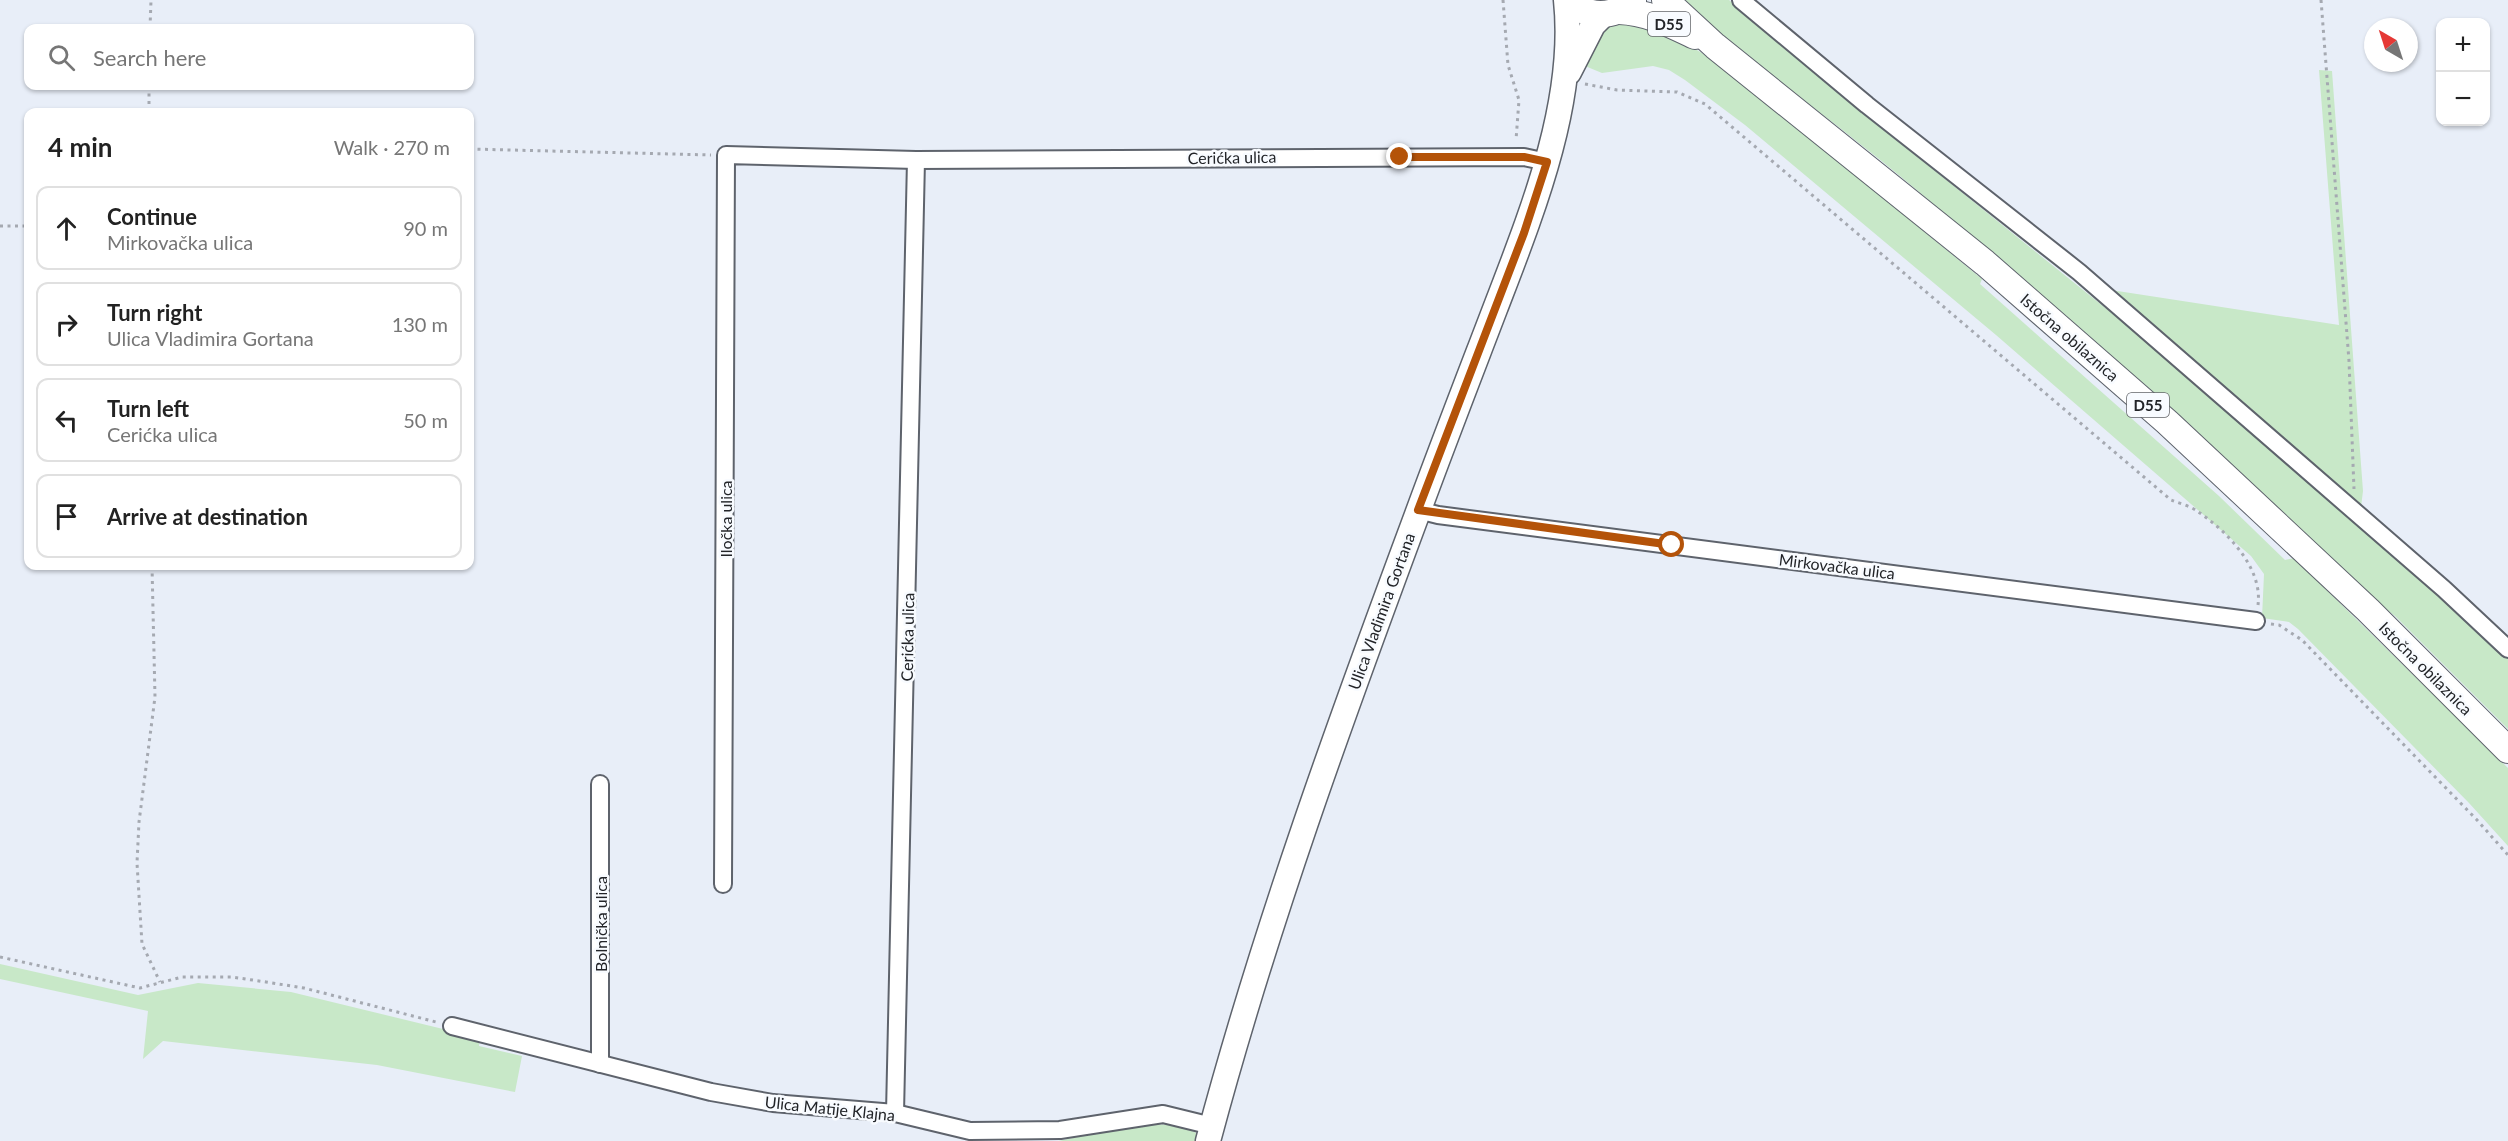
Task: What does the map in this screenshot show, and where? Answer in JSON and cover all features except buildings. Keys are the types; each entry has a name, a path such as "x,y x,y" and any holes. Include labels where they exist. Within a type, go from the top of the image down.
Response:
{"main road":[{"name":"D55","path":"1567,0 1589,13 1619,8"},
{"name":"Ulica Vladimira Gortana","path":"1210,1134 1250,992 1322,777 1418,510 1524,233 1547,162 1562,85 1567,36 1567,0"},
{"name":"Istočna obilaznica","path":"1665,0 1716,46 1985,263 2167,422 2368,610 2508,750"},
{"name":"Ulica Vladimira Gortana","path":"1562,85 1593,25 1619,8"},
{"name":"Istočna obilaznica","path":"1619,8 1651,16 1716,46"}],"street":[{"path":"1741,0 1867,105 2079,272 2354,511 2508,649"},
{"name":"Cerićka ulica","path":"726,155 916,160 1515,157 1547,162"},
{"name":"Iločka ulica","path":"723,884 726,155"},
{"name":"Cerićka ulica","path":"895,1113 916,160"},
{"name":"Mirkovačka ulica","path":"1418,510 1438,515 2256,621"},
{"name":"Bolnička ulica","path":"600,784 600,1064"},
{"name":"Ulica Matije Klajna","path":"452,1026 721,1094 773,1102 895,1113 970,1131 1060,1130 1163,1114 1210,1134"}],"path":[{"path":"150,24 151,0"},
{"path":"1503,0 1508,65 1519,100 1515,157"},
{"path":"2321,0 2349,361 2354,511"},
{"path":"1562,85 1582,84 1617,90 1677,92 1705,104 2171,500 2196,510 2224,535 2252,568 2260,589 2256,621 2278,625 2302,640 2477,820 2508,855"},
{"path":"149,90 149,108"},
{"path":"474,149 726,155"},
{"path":"0,226 24,226"},
{"path":"152,570 155,697 151,743 139,822 137,863 142,944 160,982"},
{"path":"0,957 140,988 182,977 232,977 266,982 304,988 452,1026"}],"green space":[{"path":"1676,0 1729,0 1898,141 2139,335 2508,655 2508,729 2395,616 2368,595 1993,255 1874,155"},
{"path":"1621,20 1682,41 1720,64 1982,279 1980,284 2219,496 2285,560 2294,558 2508,768 2508,846 2469,803 2298,629 2289,622 2262,618 2264,574 2251,556 1996,335 1745,125 1685,80 1669,70 1653,66 1602,73 1585,66 1597,37 1606,27"},
{"path":"2319,70 2332,71 2363,491 2361,507 2341,487 2111,290 2339,325"},
{"path":"0,964 138,995 198,983 291,992 480,1038 479,1046 522,1056 515,1092 377,1065 163,1041 143,1059 148,1011 0,979"},
{"path":"1143,1124 1181,1125 1200,1135 1198,1141 1058,1141"}],"route":[{"path":"1400,157 1524,157 1547,162 1524,233 1418,510 1438,515 1672,545"}]}
